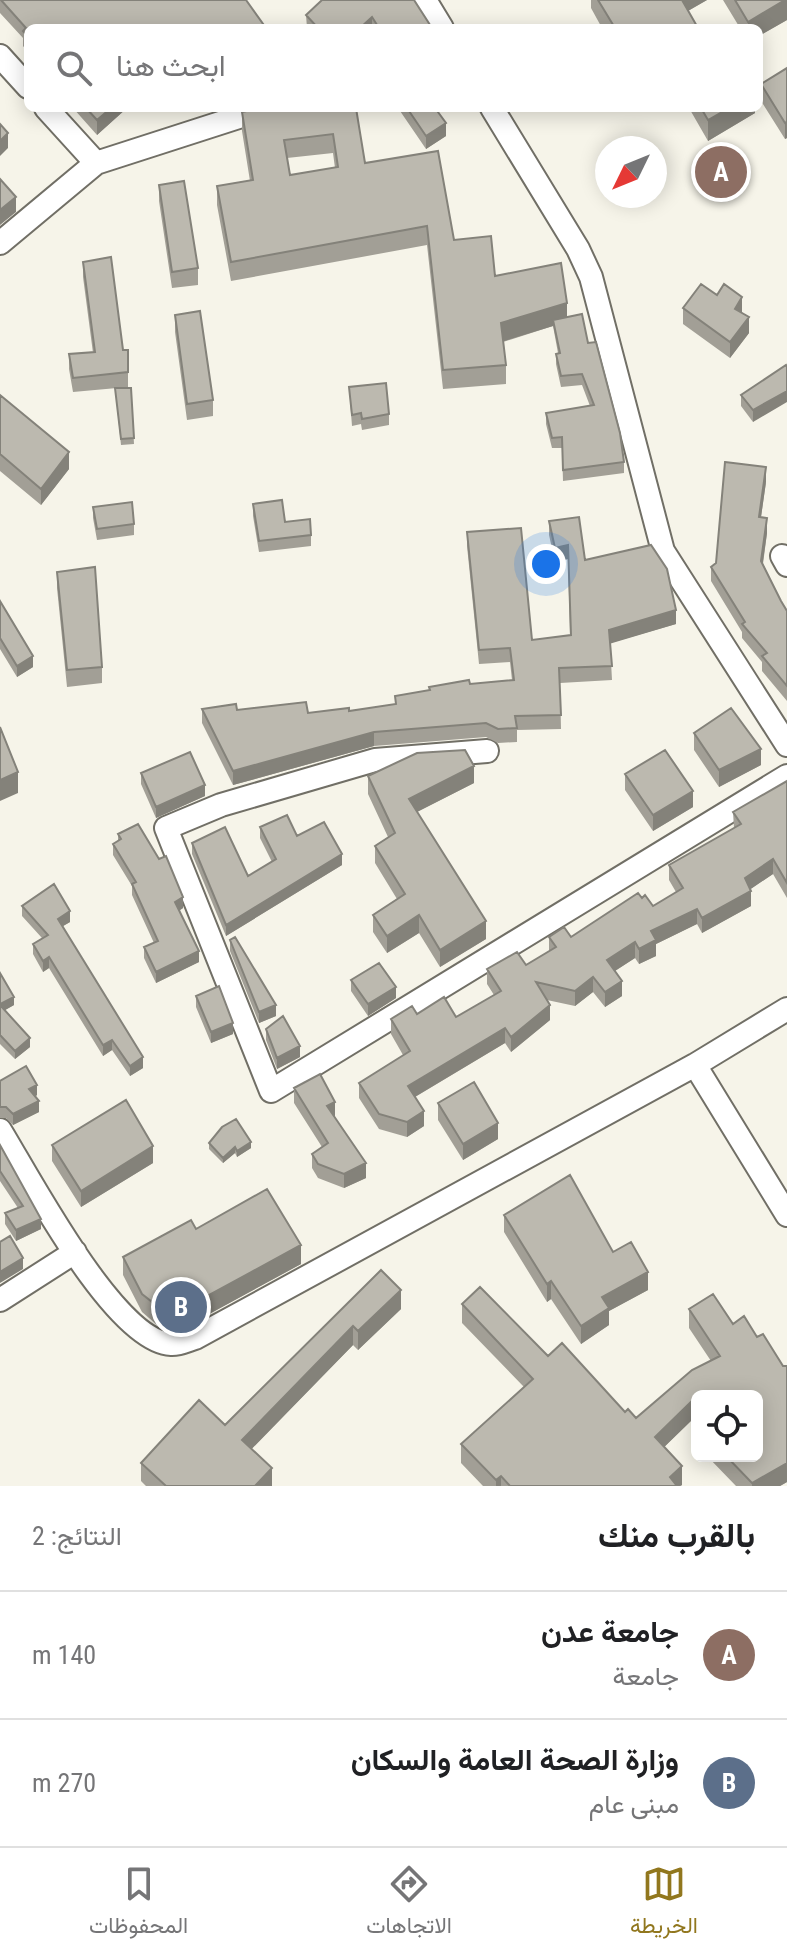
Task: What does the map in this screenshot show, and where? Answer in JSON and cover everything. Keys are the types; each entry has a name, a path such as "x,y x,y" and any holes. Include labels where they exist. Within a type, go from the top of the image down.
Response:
{"street":[{"path":"425,0 440,24"},
{"path":"0,56 24,83"},
{"path":"50,112 96,163"},
{"path":"494,112 578,249 591,277 663,551 787,745"},
{"path":"0,243 96,163 245,115"},
{"path":"487,751 375,760 221,805 166,828 271,1091 787,776"},
{"path":"0,1130 75,1252 133,1327 172,1345 195,1338 695,1065 787,1009"},
{"path":"695,1065 787,1215"},
{"path":"0,1300 75,1252"}],"building":[{"path":"1,0 246,0 263,24 24,24"},
{"path":"322,0 414,0 429,24 376,24 372,17 364,24 314,24 306,15"},
{"path":"598,0 682,0 696,24 613,24"},
{"path":"735,0 785,0 748,22"},
{"path":"787,68 787,122 763,87 763,83"},
{"path":"90,112 106,112 97,120"},
{"path":"242,112 357,112 365,163 438,151 454,240 491,236 495,276 561,263 567,303 501,323 506,365 443,370 427,226 231,262 217,186 253,180","holes":["333,134 338,167 290,175 284,140"]},
{"path":"410,112 438,112 446,123 426,136"},
{"path":"703,112 722,112 708,120"},
{"path":"0,124 8,133 0,141"},
{"path":"0,179 16,197 0,210"},
{"path":"184,181 198,268 172,272 159,185"},
{"path":"111,257 123,350 128,350 128,372 73,378 69,354 95,352 83,262"},
{"path":"701,284 717,295 724,284 742,297 735,309 749,317 730,342 683,308"},
{"path":"200,311 213,400 187,404 175,315"},
{"path":"582,314 588,343 596,342 620,433 624,462 563,470 562,437 552,438 546,413 594,405 582,374 561,376 553,320"},
{"path":"786,365 787,391 753,410 741,395"},
{"path":"386,383 389,414 362,419 361,413 352,415 349,387"},
{"path":"115,388 131,388 134,438 121,439"},
{"path":"0,395 69,452 41,489 0,454"},
{"path":"725,462 766,467 759,517 767,518 761,561 787,611 787,686 762,656 767,653 742,624 745,622 711,567 716,563"},
{"path":"282,500 285,522 310,519 311,535 259,541 253,504"},
{"path":"132,502 134,524 97,529 93,507"},
{"path":"579,517 585,560 651,545 667,569 676,610 609,630 612,666 559,668 561,715 515,716 517,728 498,729 486,723 374,732 233,771 202,709 236,704 237,710 306,702 308,713 349,708 349,711 396,704 395,696 430,690 429,687 469,680 470,684 514,680 510,648 479,650 467,532 521,528 532,640 571,635 568,545 555,548 549,521"},
{"path":"95,567 102,667 67,670 57,572"},
{"path":"0,601 33,656 17,666 0,638"},
{"path":"731,708 761,749 719,770 694,733"},
{"path":"0,727 18,772 0,780"},
{"path":"465,750 474,766 409,799 486,921 440,950 419,915 387,936 373,915 405,894 375,846 395,833 368,776 417,753"},
{"path":"665,750 693,791 653,815 625,774"},
{"path":"190,752 205,785 156,807 141,773"},
{"path":"787,781 787,883 773,859 745,878 751,891 702,918 697,909 651,931 656,940 639,949 635,942 607,960 622,981 605,992 593,977 575,991 536,982 550,1005 511,1037 505,1028 408,1086 424,1111 407,1122 379,1114 359,1083 410,1051 391,1019 412,1006 417,1014 444,997 456,1017 501,991 487,969 517,952 526,965 556,947 549,937 564,927 571,937 638,893 642,898 645,895 653,906 683,888 669,865 741,824 733,812"},
{"path":"287,815 297,836 324,822 342,854 226,925 192,843 225,827 248,876 276,859 260,827"},
{"path":"138,824 159,859 166,856 183,897 175,902 199,951 156,972 144,947 158,941 132,884 136,882 113,844 121,839 118,834"},
{"path":"54,884 70,911 58,919 143,1057 130,1066 112,1040 103,1045 49,957 43,961 33,944 48,935 22,906"},
{"path":"235,937 276,1005 259,1012 230,940"},
{"path":"379,963 396,987 368,1004 351,980"},
{"path":"0,973 14,997 0,1004"},
{"path":"219,986 233,1023 211,1032 196,996"},
{"path":"0,1005 30,1038 15,1051 0,1035"},
{"path":"283,1016 300,1046 277,1058 266,1029"},
{"path":"26,1066 37,1085 29,1089 39,1101 13,1114 6,1107 0,1107 0,1081"},
{"path":"320,1074 335,1102 327,1106 366,1163 344,1174 318,1164 312,1154 328,1143 294,1088"},
{"path":"474,1082 498,1123 463,1144 438,1103"},
{"path":"126,1100 153,1146 81,1191 52,1145"},
{"path":"236,1119 251,1142 237,1151 235,1147 223,1158 209,1143 222,1127"},
{"path":"0,1145 41,1219 16,1230 5,1213 23,1206 0,1171"},
{"path":"570,1175 613,1252 631,1242 648,1272 602,1297 609,1308 581,1326 551,1281 547,1284 504,1215"},
{"path":"267,1189 301,1245 189,1306 174,1311 156,1305 142,1294 123,1257 191,1220 196,1229"},
{"path":"10,1236 23,1258 0,1272 0,1242"},
{"path":"381,1270 401,1290 358,1331 353,1326 242,1440 272,1468 255,1486 166,1486 141,1463 199,1400 225,1425"},
{"path":"480,1287 548,1356 562,1343 625,1412 628,1409 636,1418 692,1370 720,1356 689,1309 713,1294 733,1324 744,1316 757,1337 763,1334 783,1366 787,1366 787,1463 752,1483 732,1462 763,1462 763,1390 691,1390 691,1402 655,1437 682,1466 670,1477 677,1486 510,1486 501,1476 496,1480 461,1444 533,1379 462,1304"}],"place":[{"name":"جامعة عدن","path":"721,172"},
{"name":"وزارة الصحة العامة والسكان","path":"181,1307"}]}
